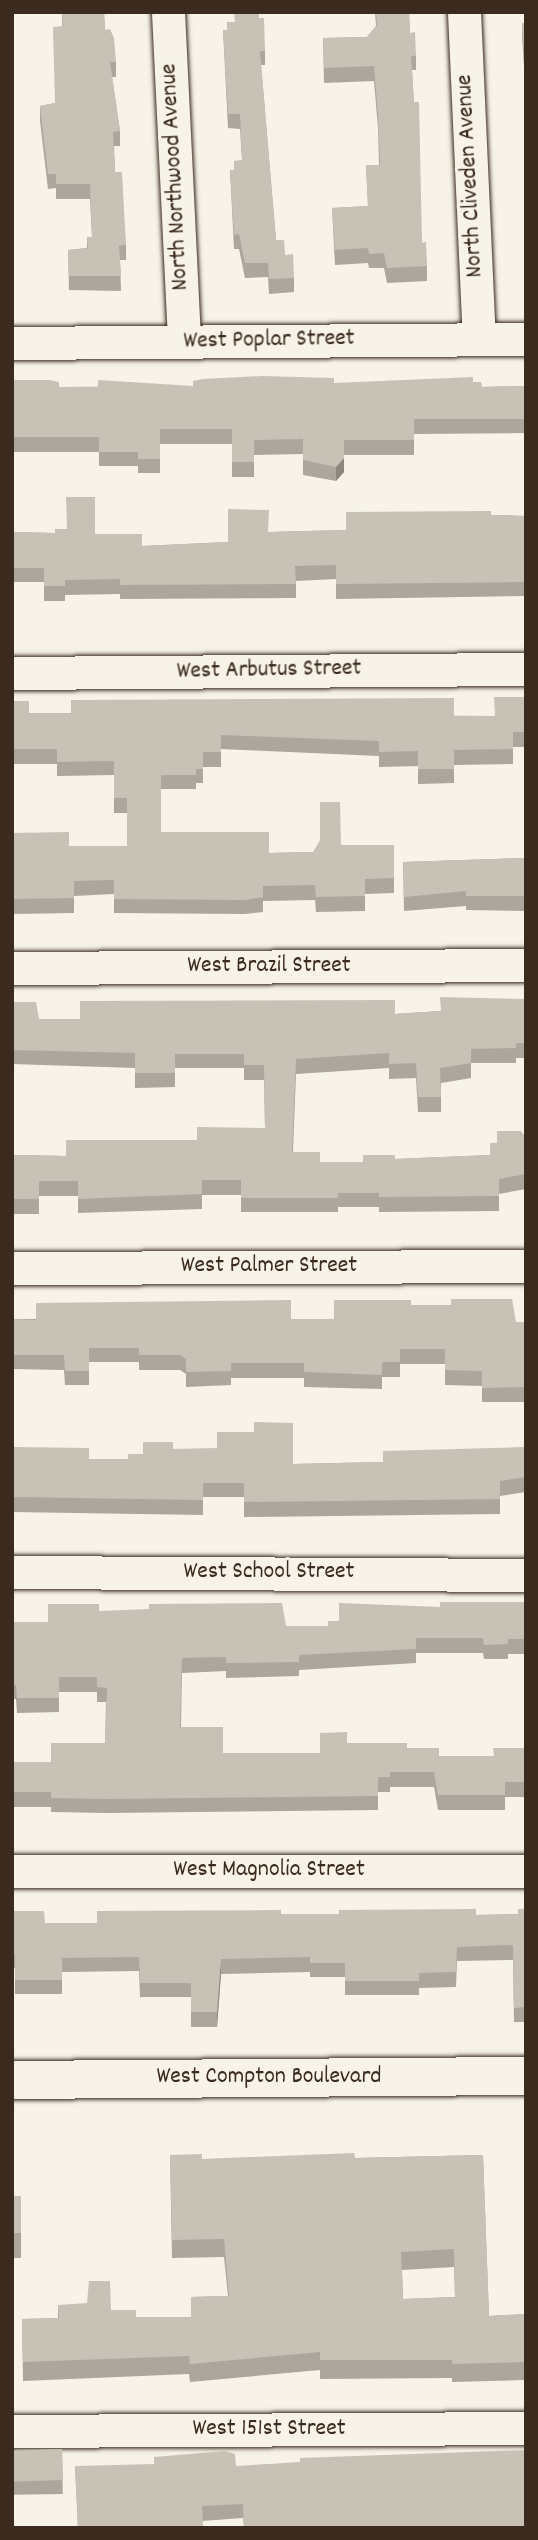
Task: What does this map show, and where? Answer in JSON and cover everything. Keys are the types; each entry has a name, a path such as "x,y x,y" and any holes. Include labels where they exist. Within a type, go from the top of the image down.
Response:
{"main road":[{"name":"West Compton Boulevard","path":"12,2080 526,2076"}],"street":[{"name":"North Northwood Avenue","path":"168,12 184,342"},
{"name":"North Cliveden Avenue","path":"464,12 479,339"},
{"name":"West Poplar Street","path":"12,343 526,339"},
{"name":"West Arbutus Street","path":"12,674 526,669"},
{"name":"West Brazil Street","path":"12,968 526,965"},
{"name":"West Palmer Street","path":"12,1268 526,1266"},
{"name":"West School Street","path":"12,1572 526,1575"},
{"name":"West Magnolia Street","path":"12,1871 526,1871"},
{"name":"West 151st Street","path":"12,2431 526,2428"}],"building":[{"path":"62,12 104,12 105,30 110,29 114,38 116,62 110,62 120,131 113,132 115,172 122,172 126,245 119,246 121,276 69,276 68,250 88,248 87,237 92,237 90,184 56,184 56,174 48,174 40,106 55,103 53,27 63,26"},
{"path":"234,12 259,12 259,18 264,18 265,51 260,51 276,240 284,240 285,255 293,254 294,278 269,279 268,263 245,263 239,234 234,235 230,170 234,170 234,161 242,160 240,114 228,114 223,30 227,30 227,22 235,22"},
{"path":"376,12 409,12 410,33 415,32 416,56 411,56 414,102 419,102 422,243 426,242 427,266 387,268 384,253 369,254 368,248 335,250 332,208 368,206 366,165 380,165 378,114 374,66 324,68 323,38 367,37 377,25"},
{"path":"522,23 526,23 526,82"},
{"path":"262,376 334,378 334,383 473,377 473,382 481,382 482,387 526,386 526,419 414,419 414,440 344,440 344,458 336,467 303,460 303,439 254,440 254,462 232,462 232,429 160,429 160,459 138,459 138,452 99,452 99,437 14,437 12,468 12,380 49,380 59,382 59,387 98,387 98,380 193,386 193,381 203,379"},
{"path":"66,497 95,497 95,534 142,534 142,546 228,542 228,509 269,510 268,532 346,530 346,512 491,511 491,515 526,516 526,582 336,584 336,565 295,566 296,584 120,585 120,579 65,580 65,586 44,586 44,568 12,568 12,532 55,533 55,529 67,529"},
{"path":"494,697 526,697 526,732 513,732 513,749 454,750 454,769 418,769 418,751 379,752 379,741 221,735 221,752 203,752 203,769 196,769 196,775 161,775 161,832 269,832 269,853 313,852 320,840 320,802 340,802 341,845 394,845 394,878 365,879 365,896 316,897 315,885 263,886 263,897 245,900 114,899 114,880 74,881 74,898 12,899 12,833 69,832 69,846 127,846 127,798 114,798 114,761 57,762 57,749 12,749 12,701 29,701 29,713 71,713 71,700 454,698 454,716 495,716"},
{"path":"526,858 526,896 466,896 466,891 404,897 403,862"},
{"path":"440,997 526,999 525,1043 516,1043 516,1048 471,1049 471,1063 440,1068 441,1097 418,1097 416,1063 389,1064 389,1053 296,1059 292,1152 320,1152 320,1162 363,1162 363,1155 395,1155 395,1159 490,1155 490,1143 497,1143 497,1131 521,1131 526,1138 526,1174 499,1179 499,1196 379,1197 379,1193 338,1193 338,1198 241,1198 241,1180 202,1180 202,1194 78,1199 78,1181 39,1181 39,1199 12,1199 12,1155 66,1156 66,1140 197,1140 197,1127 265,1128 264,1065 244,1065 244,1054 175,1054 175,1073 135,1073 135,1053 12,1050 12,1002 36,1002 39,1019 80,1019 80,1001 395,1000 395,1014 441,1011"},
{"path":"451,1299 512,1299 516,1322 526,1322 526,1387 482,1388 482,1371 445,1370 445,1349 400,1349 400,1362 382,1362 382,1375 304,1372 304,1363 231,1363 231,1371 186,1372 186,1359 180,1355 139,1355 139,1348 89,1348 89,1371 65,1371 64,1355 12,1355 12,1319 36,1320 36,1303 291,1300 291,1319 334,1319 334,1300 411,1300 411,1305 451,1305"},
{"path":"254,1422 293,1423 293,1464 383,1462 383,1451 526,1447 526,1477 500,1481 500,1499 244,1502 244,1483 203,1483 203,1500 12,1497 12,1447 89,1448 89,1459 128,1459 128,1454 143,1454 143,1442 173,1442 173,1449 217,1448 217,1432 254,1432"},
{"path":"440,1602 526,1602 526,1639 508,1639 508,1644 484,1645 483,1638 416,1638 416,1649 299,1655 299,1662 226,1663 226,1657 182,1658 180,1727 223,1727 223,1753 320,1753 320,1733 347,1732 347,1743 407,1743 407,1748 439,1748 439,1756 494,1756 493,1748 526,1748 526,1782 505,1782 505,1795 438,1795 434,1772 390,1772 390,1777 378,1777 378,1796 107,1799 51,1798 51,1792 12,1792 12,1762 51,1762 51,1743 105,1743 107,1688 97,1687 97,1677 59,1677 59,1698 17,1698 16,1685 12,1685 12,1622 48,1622 48,1604 99,1604 99,1611 149,1609 149,1604 282,1603 286,1626 328,1626 328,1621 339,1621 339,1603 440,1607"},
{"path":"476,1909 476,1915 518,1914 518,1909 526,1909 526,2007 514,2008 513,1945 457,1947 456,1972 419,1973 419,1981 345,1981 345,1963 310,1963 310,1957 221,1959 217,2012 191,2012 191,1983 140,1983 139,1957 62,1958 62,1980 15,1980 12,1911 44,1911 45,1923 97,1923 97,1911 281,1910 281,1914 339,1914 339,1910"},
{"path":"354,2153 355,2158 483,2155 489,2316 526,2314 526,2362 452,2364 452,2360 320,2360 320,2352 190,2364 189,2356 23,2362 22,2319 59,2318 58,2305 87,2303 89,2281 110,2281 111,2310 136,2310 136,2317 191,2317 191,2297 229,2296 224,2239 172,2240 170,2155 202,2154 202,2159","holes":["454,2249 455,2297 403,2299 401,2252"]},
{"path":"12,2196 21,2196 21,2233 12,2233"},
{"path":"62,2449 63,2480 13,2482 12,2451"},
{"path":"526,2450 526,2528 244,2528 243,2504 202,2506 203,2526 78,2528 75,2466 154,2464 154,2457 225,2451 235,2454 236,2466 300,2462 300,2458"}]}
